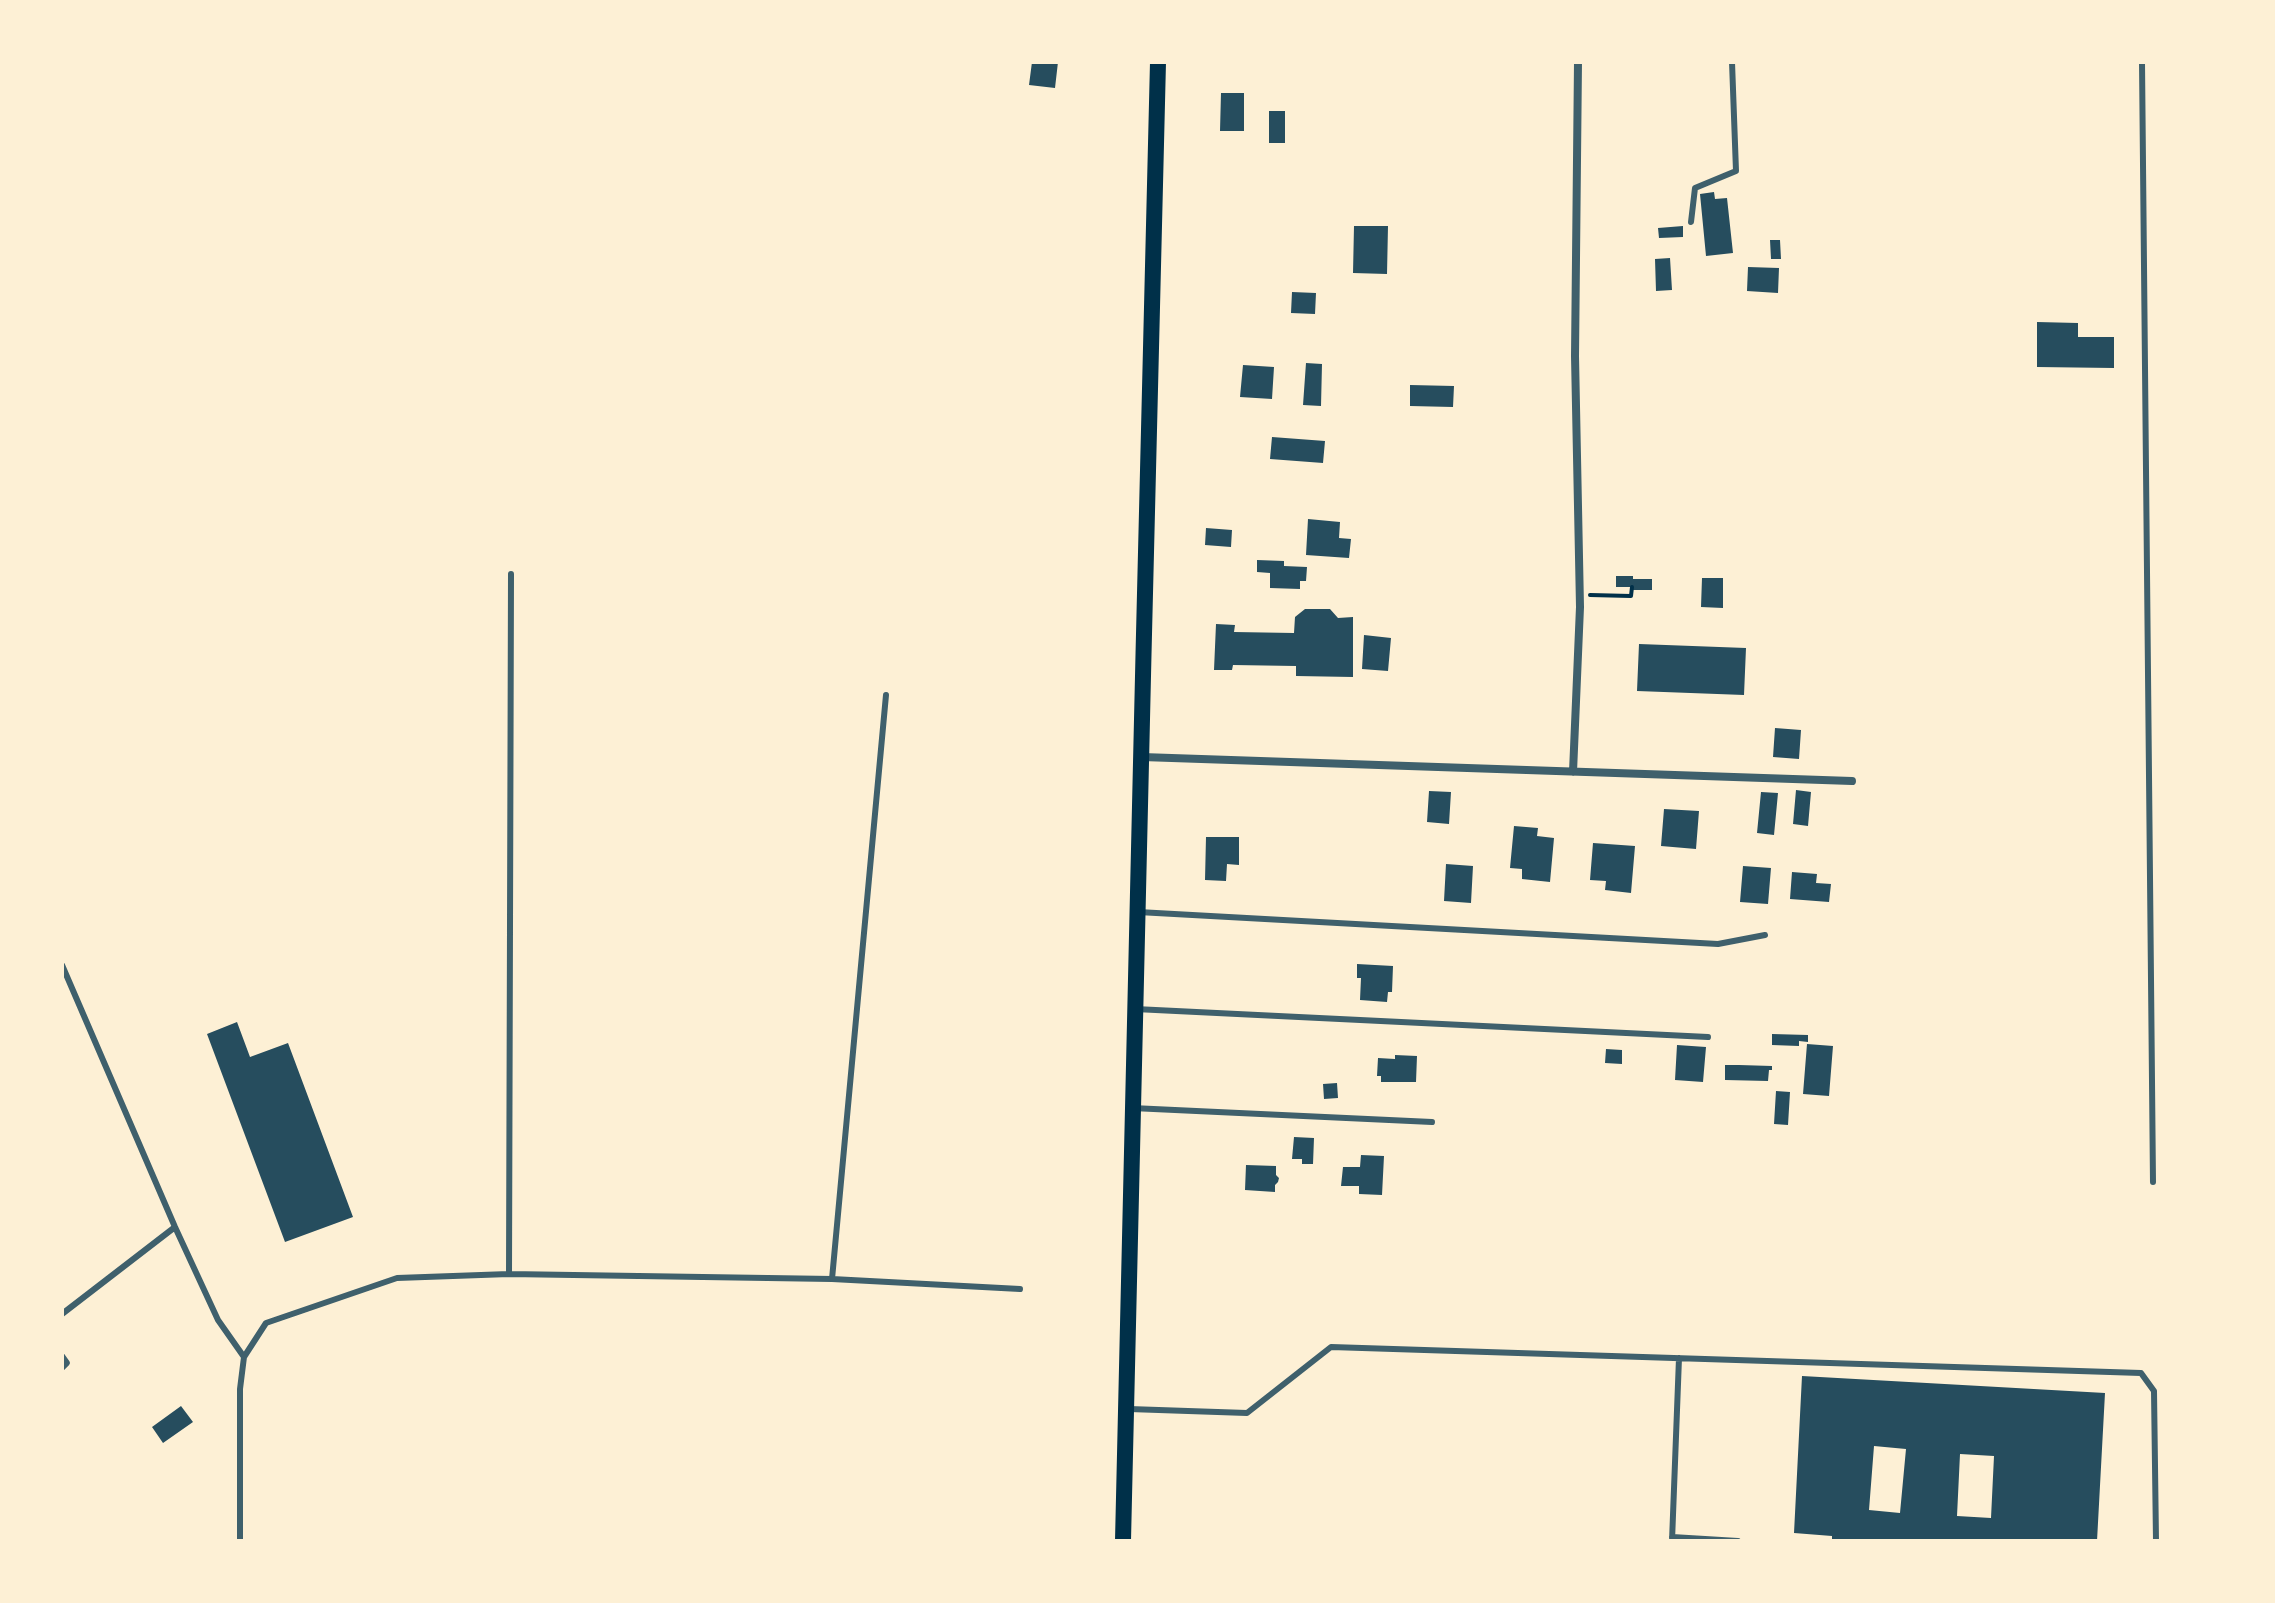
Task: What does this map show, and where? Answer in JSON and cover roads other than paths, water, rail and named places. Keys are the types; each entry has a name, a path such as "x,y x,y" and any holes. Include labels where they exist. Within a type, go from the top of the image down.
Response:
{"main road":[{"path":"1123,1541 1158,62"}],"street":[{"path":"1573,772 1580,607 1575,356 1578,62"},
{"path":"1142,757 1852,781"}],"lane":[{"path":"1691,222 1695,188 1736,171 1732,62"},
{"path":"2142,62 2153,1182"},
{"path":"509,1274 511,574"},
{"path":"832,1279 886,695"},
{"path":"1138,912 1718,944 1765,935"},
{"path":"62,965 218,1320 244,1357"},
{"path":"1135,1009 1708,1037"},
{"path":"1131,1108 1432,1122"},
{"path":"62,1314 175,1227"},
{"path":"240,1541 240,1389 244,1357 266,1323 397,1278 509,1274 832,1279 1020,1289"},
{"path":"1126,1409 1247,1413 1331,1347 2141,1373 2154,1391 2156,1541"},
{"path":"62,1356 67,1363 62,1368"},
{"path":"1679,1358 1672,1539 1738,1541"}]}
